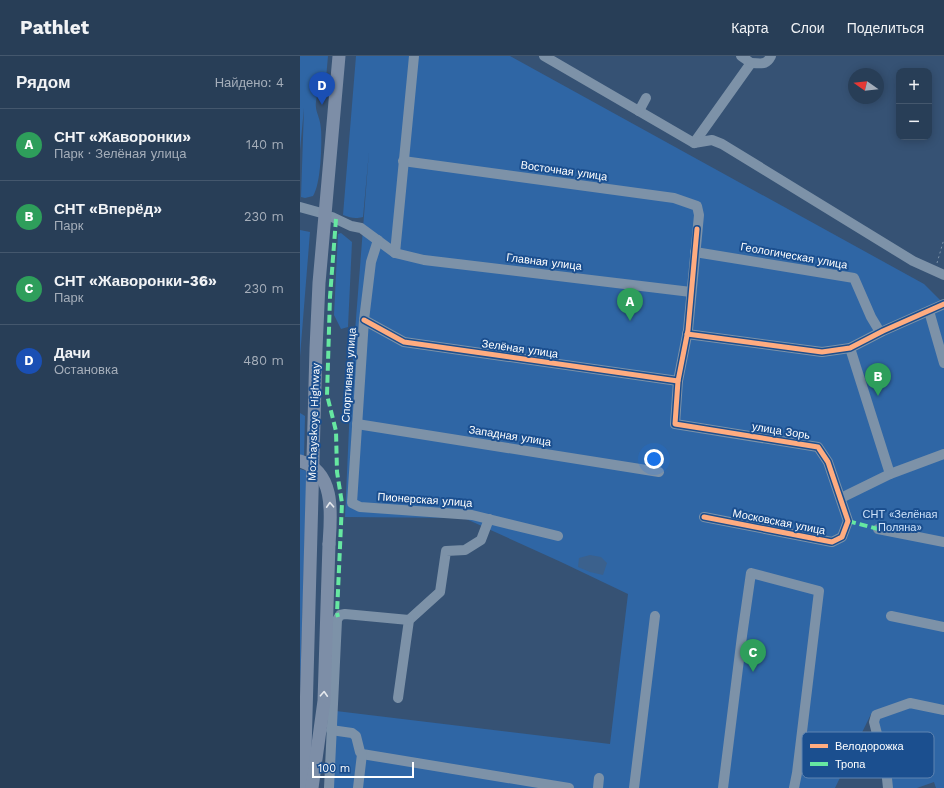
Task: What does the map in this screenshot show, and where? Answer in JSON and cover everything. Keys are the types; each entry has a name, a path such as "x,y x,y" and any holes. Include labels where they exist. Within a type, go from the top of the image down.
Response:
{"main road":[{"name":"Mozhayskoye Highway","path":"312,788 323,357 329,216 339,56"},
{"name":"Mozhayskoye Highway","path":"303,788 319,283 329,216 346,56"},
{"path":"300,461 318,472 324,480 330,501 324,701 312,788"},
{"path":"300,751 303,788"}],"street":[{"path":"395,253 414,56"},
{"path":"741,56 751,62 764,63 768,61 771,56"},
{"path":"550,57 639,111 694,142 712,140 722,144 913,261 940,273"},
{"path":"694,142 751,62"},
{"path":"639,111 646,98"},
{"name":"Восточная улица","path":"403,161 674,198 697,206 699,215 695,252"},
{"path":"300,207 360,228 395,253"},
{"name":"Спортивная улица","path":"360,507 352,503 364,320 371,262 378,240"},
{"path":"678,381 687,334 695,252"},
{"name":"Геологическая улица","path":"695,252 854,278 871,317 880,332"},
{"name":"Главная улица","path":"395,253 424,260 691,292"},
{"path":"687,334 822,352 850,348 880,332 944,304"},
{"path":"929,311 944,363"},
{"name":"Зелёная улица","path":"364,320 404,342 678,381"},
{"path":"850,348 890,474"},
{"name":"улица Зорь","path":"678,381 675,424 818,447 828,462 844,508"},
{"name":"Западная улица","path":"357,424 659,472"},
{"path":"841,498 890,474 944,454"},
{"name":"Пионерская улица","path":"360,507 472,515 558,536"},
{"name":"Московская улица","path":"704,517 832,542 842,537 848,521 844,508"},
{"path":"398,698 410,620 440,592 446,551 465,550 481,540 489,519"},
{"path":"878,529 944,542"},
{"path":"723,788 751,573 819,591 802,732"},
{"path":"328,788 334,700 336,623 338,617 345,614 410,620"},
{"path":"634,788 656,616"},
{"path":"891,616 944,627"},
{"path":"877,732 874,722 875,718 880,713 910,703 944,710"},
{"path":"331,730 352,733 356,736 360,752 362,754 358,788"},
{"path":"794,788 802,733"},
{"path":"362,754 569,788"},
{"path":"887,778 888,788"}],"path":[{"path":"940,273 944,239"}],"green space":[{"path":"300,56 328,56 325,90 318,93 316,99 316,108 321,129 321,154 318,183 313,196 305,198 301,197 304,108 300,150"},
{"name":"СНТ «Зелёная Поляна»","path":"356,56 510,56 924,284 942,302 944,301 944,788 936,788 934,782 917,788 888,788 886,778 934,778 934,732 875,732 871,714 862,732 802,732 802,778 840,778 835,788 332,788 336,711 610,744 628,594 464,518 345,517 351,383 369,151 363,217 353,218 343,215"},
{"path":"300,230 310,232 300,357"},
{"path":"341,233 352,242 348,327 341,329 334,315 338,234"},
{"path":"300,413 305,416 304,457 300,456"},
{"path":"300,469 307,471 300,693"}],"shaded area":[{"path":"590,555 601,557 607,563 603,575 578,567 579,558"}],"marked path":[{"path":"336,219 330,297 327,395 336,431 337,472 342,503 338,617"},
{"path":"848,521 878,529"}],"cycle path":[{"path":"697,229 688,330 678,381 675,424 818,447 828,462 848,521 842,537 832,542 704,517"},
{"path":"687,334 822,352 850,348 883,331 944,304"},
{"path":"364,320 404,342 678,381"}],"place":[{"name":"Дачи","path":"322,105"},
{"name":"СНТ «Жаворонки»","path":"630,321"},
{"name":"СНТ «Вперёд»","path":"878,396"},
{"name":"СНТ «Жаворонки-36»","path":"753,672"}]}
